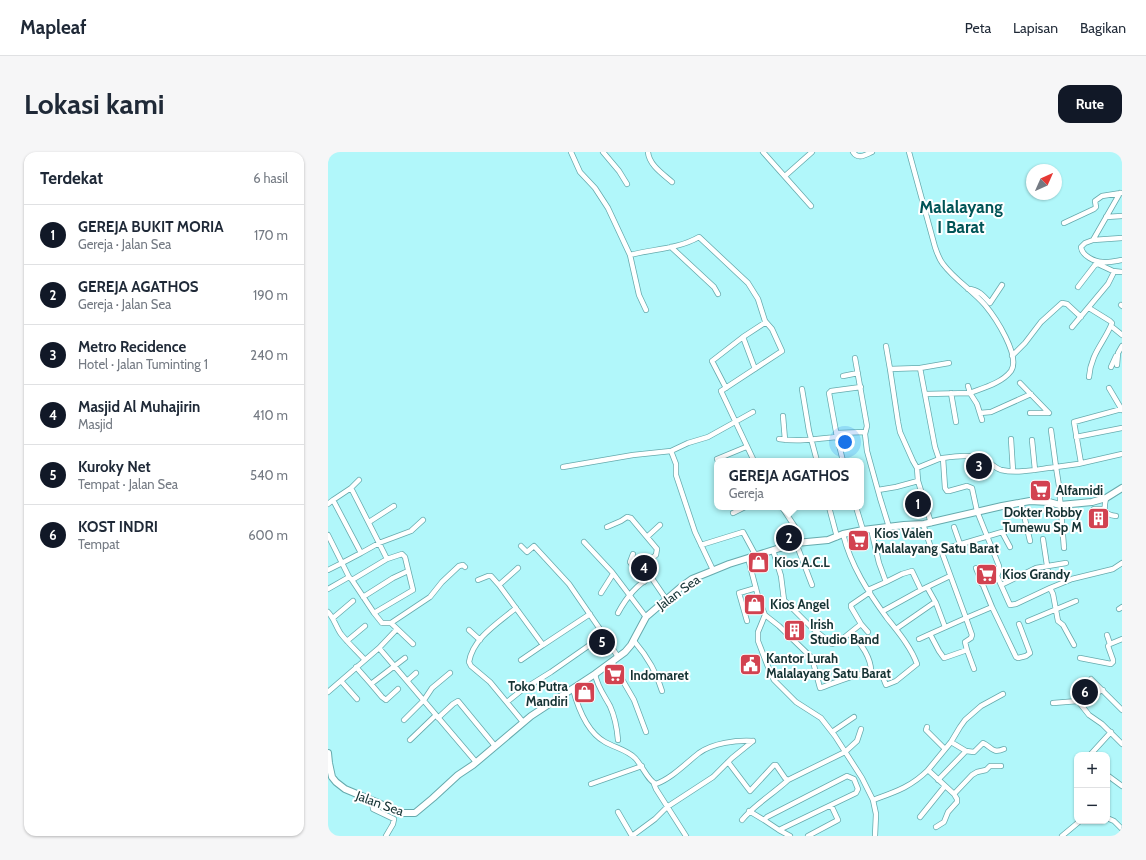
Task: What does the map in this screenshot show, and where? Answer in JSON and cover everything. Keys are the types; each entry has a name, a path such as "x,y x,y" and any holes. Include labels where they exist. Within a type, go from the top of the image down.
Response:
{"main road":[{"name":"Jalan Sea","path":"328,753 330,772 336,782 353,794 372,800 402,813 414,813 523,722 625,652 634,640 646,617 666,599 692,580 713,570 799,542 828,540 863,530 931,523 1021,502 1038,500 1060,504 1092,502 1106,498 1122,488"}],"street":[{"path":"571,152 580,172 595,188 608,208 630,255 639,295 646,310"},
{"path":"603,152 619,171 627,184"},
{"path":"648,152 648,158 672,182"},
{"path":"763,152 811,206"},
{"path":"785,176 812,152"},
{"path":"853,152 857,157 872,152"},
{"path":"909,152 938,255 944,265 985,305 992,315 1006,339 1012,356 1013,367 1008,374 998,381 970,393 926,394"},
{"path":"1093,240 1121,193"},
{"path":"1064,223 1094,209 1096,207 1095,201 1099,197 1121,193"},
{"path":"1106,217 1122,216"},
{"path":"630,255 682,245 699,237 702,238 748,283 758,299 766,322 772,329 782,351 721,391 752,458"},
{"path":"1122,238 1093,240 1085,242 1081,247 1081,250 1085,255 1101,262 1122,260"},
{"path":"671,247 714,288 718,294"},
{"path":"1078,287 1095,265 1098,264 1113,271 1122,272"},
{"path":"1072,327 1108,284 1113,271"},
{"path":"968,289 973,289 979,292 990,303 1002,284"},
{"path":"1012,356 1025,343 1041,322 1062,303 1067,304 1081,317"},
{"path":"1089,308 1110,321 1112,323 1111,326 1122,335"},
{"path":"726,388 712,361 743,337 766,322"},
{"path":"1089,377 1096,353 1111,326"},
{"path":"743,337 755,369"},
{"path":"886,346 900,432 912,461 917,468 918,481 931,523"},
{"path":"1110,367 1122,346"},
{"path":"1117,366 1118,353"},
{"path":"855,358 867,426 865,432 867,451 890,527"},
{"path":"890,369 920,368 949,363"},
{"path":"920,368 933,438 941,459 946,490 949,491 970,486 1000,570 997,576 982,584"},
{"path":"843,376 858,373"},
{"path":"1020,383 1049,413 1030,413"},
{"path":"968,386 970,393 977,404 982,420"},
{"path":"842,458 829,393 831,391 860,387"},
{"path":"1081,463 1074,422 1122,409 1109,388"},
{"path":"802,389 810,439 816,458"},
{"path":"951,393 956,422"},
{"path":"980,413 991,412 1030,394"},
{"path":"563,467 670,451 708,438 753,412"},
{"path":"783,416 785,440"},
{"path":"1076,437 1122,428"},
{"path":"1051,430 1059,486 1064,548"},
{"path":"779,439 798,442 865,432"},
{"path":"1011,439 1013,471"},
{"path":"1032,440 1035,470"},
{"path":"720,458 746,447"},
{"path":"670,451 676,464 676,475 695,532 713,570"},
{"path":"917,468 941,459 965,456 979,458 999,469 1013,471 1035,470 1081,463 1122,454"},
{"path":"328,504 360,480"},
{"path":"878,490 918,481"},
{"path":"351,488 387,559"},
{"path":"1106,498 1104,509 1107,514 1116,516"},
{"path":"333,500 361,553"},
{"path":"1021,502 1030,541"},
{"path":"369,522 394,506"},
{"path":"1094,509 1104,509"},
{"path":"733,513 739,510"},
{"path":"784,510 795,527 812,585"},
{"path":"748,558 765,615 779,626 812,658 820,688 852,676 871,673 882,673 886,685 896,681 917,664 906,644 869,591 851,560 830,510"},
{"path":"857,510 863,530"},
{"path":"607,527 629,516 656,547 657,551 647,562 651,577 666,599"},
{"path":"328,570 379,543 411,531 423,520"},
{"path":"923,524 934,552 1003,532 1010,548"},
{"path":"647,537 660,525"},
{"path":"954,527 960,544"},
{"path":"871,529 878,559 886,582"},
{"path":"701,545 743,532 756,556"},
{"path":"328,535 351,578 382,623 391,623 430,597 442,582 459,566 463,565 465,567"},
{"path":"1044,539 1048,572"},
{"path":"584,542 614,574 628,595 646,617"},
{"path":"521,546 527,552 534,546 569,584 618,657"},
{"path":"773,550 780,576 784,600 819,635 834,644 861,624"},
{"path":"941,550 972,635 971,638 965,641 974,669"},
{"path":"328,589 387,559 402,554 405,557 413,591 374,613"},
{"path":"633,554 630,562 644,582"},
{"path":"1001,585 1036,568 1066,563"},
{"path":"997,576 1010,605 1012,606 1072,579 1113,569 1122,563"},
{"path":"499,585 518,568"},
{"path":"976,568 992,607 1016,657 1018,658 1026,656 1030,653 1019,624"},
{"path":"363,597 393,578 408,571"},
{"path":"868,632 861,624 851,605 869,591 902,574 912,571 914,572 921,590"},
{"path":"600,593 614,574"},
{"path":"478,580 491,576 543,645"},
{"path":"883,611 927,586 950,576"},
{"path":"618,613 628,595 651,577"},
{"path":"927,586 936,603 945,627"},
{"path":"747,621 739,593 756,588"},
{"path":"1050,588 1053,594 1059,623 1063,625 1074,645"},
{"path":"1028,621 1076,601"},
{"path":"333,618 353,602"},
{"path":"896,629 934,602 936,603"},
{"path":"919,639 992,607"},
{"path":"516,608 480,640 472,653 470,664 490,682 523,722"},
{"path":"328,612 333,618 335,625 347,641 365,660"},
{"path":"521,660 590,614"},
{"path":"765,615 758,636 770,672 774,680 784,692 800,705 821,718 832,732 863,780 873,800 876,814 875,836"},
{"path":"391,623 413,644"},
{"path":"347,641 365,626"},
{"path":"328,692 379,648 397,629"},
{"path":"469,630 480,640"},
{"path":"851,632 864,650 871,665 871,673"},
{"path":"930,634 944,658 967,650"},
{"path":"507,702 522,690 551,672 604,635"},
{"path":"1080,658 1110,664 1113,661 1108,647 1110,644 1107,635"},
{"path":"1110,644 1122,639"},
{"path":"634,640 655,673 662,691"},
{"path":"379,648 476,762"},
{"path":"371,684 405,658"},
{"path":"612,662 634,700 646,732"},
{"path":"356,667 386,700 398,689"},
{"path":"407,682 416,673"},
{"path":"404,720 424,700 432,688 450,673"},
{"path":"595,674 614,717 618,740"},
{"path":"1091,679 1122,710"},
{"path":"341,680 357,699"},
{"path":"573,688 586,722 594,735 604,742 628,752 642,766 686,836"},
{"path":"1053,703 1078,701 1103,690"},
{"path":"873,800 907,788 919,780 951,742 965,720 981,706 1003,694"},
{"path":"410,740 437,716 458,701 495,746"},
{"path":"1078,701 1089,715 1111,732 1122,744"},
{"path":"832,732 854,718"},
{"path":"927,727 927,731 945,749"},
{"path":"742,820 749,811 788,780 845,752 857,741 861,729"},
{"path":"1093,752 1111,732"},
{"path":"618,812 632,836 655,819 667,807 713,777 753,741 725,743 704,750 671,776 658,784 654,784"},
{"path":"951,742 966,751 974,752 983,743 994,751 1004,749"},
{"path":"938,780 966,751"},
{"path":"728,762 750,792 774,765 776,765 784,778 788,780"},
{"path":"954,794 977,772 986,770 992,765 1001,766"},
{"path":"591,784 642,766"},
{"path":"928,770 954,794 957,799 957,802 948,812 944,822 936,827"},
{"path":"764,820 767,817 847,776 856,782 858,791 779,830"},
{"path":"1110,777 1122,786"},
{"path":"856,782 863,780"},
{"path":"920,817 945,786"},
{"path":"372,800 373,809 394,819 393,824 386,836"},
{"path":"808,836 838,820 831,805"},
{"path":"749,811 790,836"},
{"path":"1110,819 1122,829"},
{"path":"1062,836 1076,824"}],"place":[{"name":"Metro Recidence","path":"979,466"},
{"name":"Alfamidi","path":"1041,490"},
{"name":"GEREJA BUKIT MORIA","path":"918,504"},
{"name":"Dokter Robby Tumewu Sp M","path":"1098,519"},
{"name":"GEREJA AGATHOS","path":"789,538"},
{"name":"Kios Valen Malalayang Satu Barat","path":"858,540"},
{"name":"Kios A.C.L","path":"759,562"},
{"name":"Masjid Al Muhajirin","path":"644,568"},
{"name":"Kios Grandy","path":"987,574"},
{"name":"Kios Angel","path":"755,604"},
{"name":"Irish Studio Band","path":"794,631"},
{"name":"Kuroky Net","path":"602,642"},
{"name":"Kantor Lurah Malalayang Satu Barat","path":"751,665"},
{"name":"Indomaret","path":"615,675"},
{"name":"KOST INDRI","path":"1085,692"},
{"name":"Toko Putra Mandiri","path":"584,693"}],"district":[{"name":"Malalayang I Barat","path":"961,217"}]}
